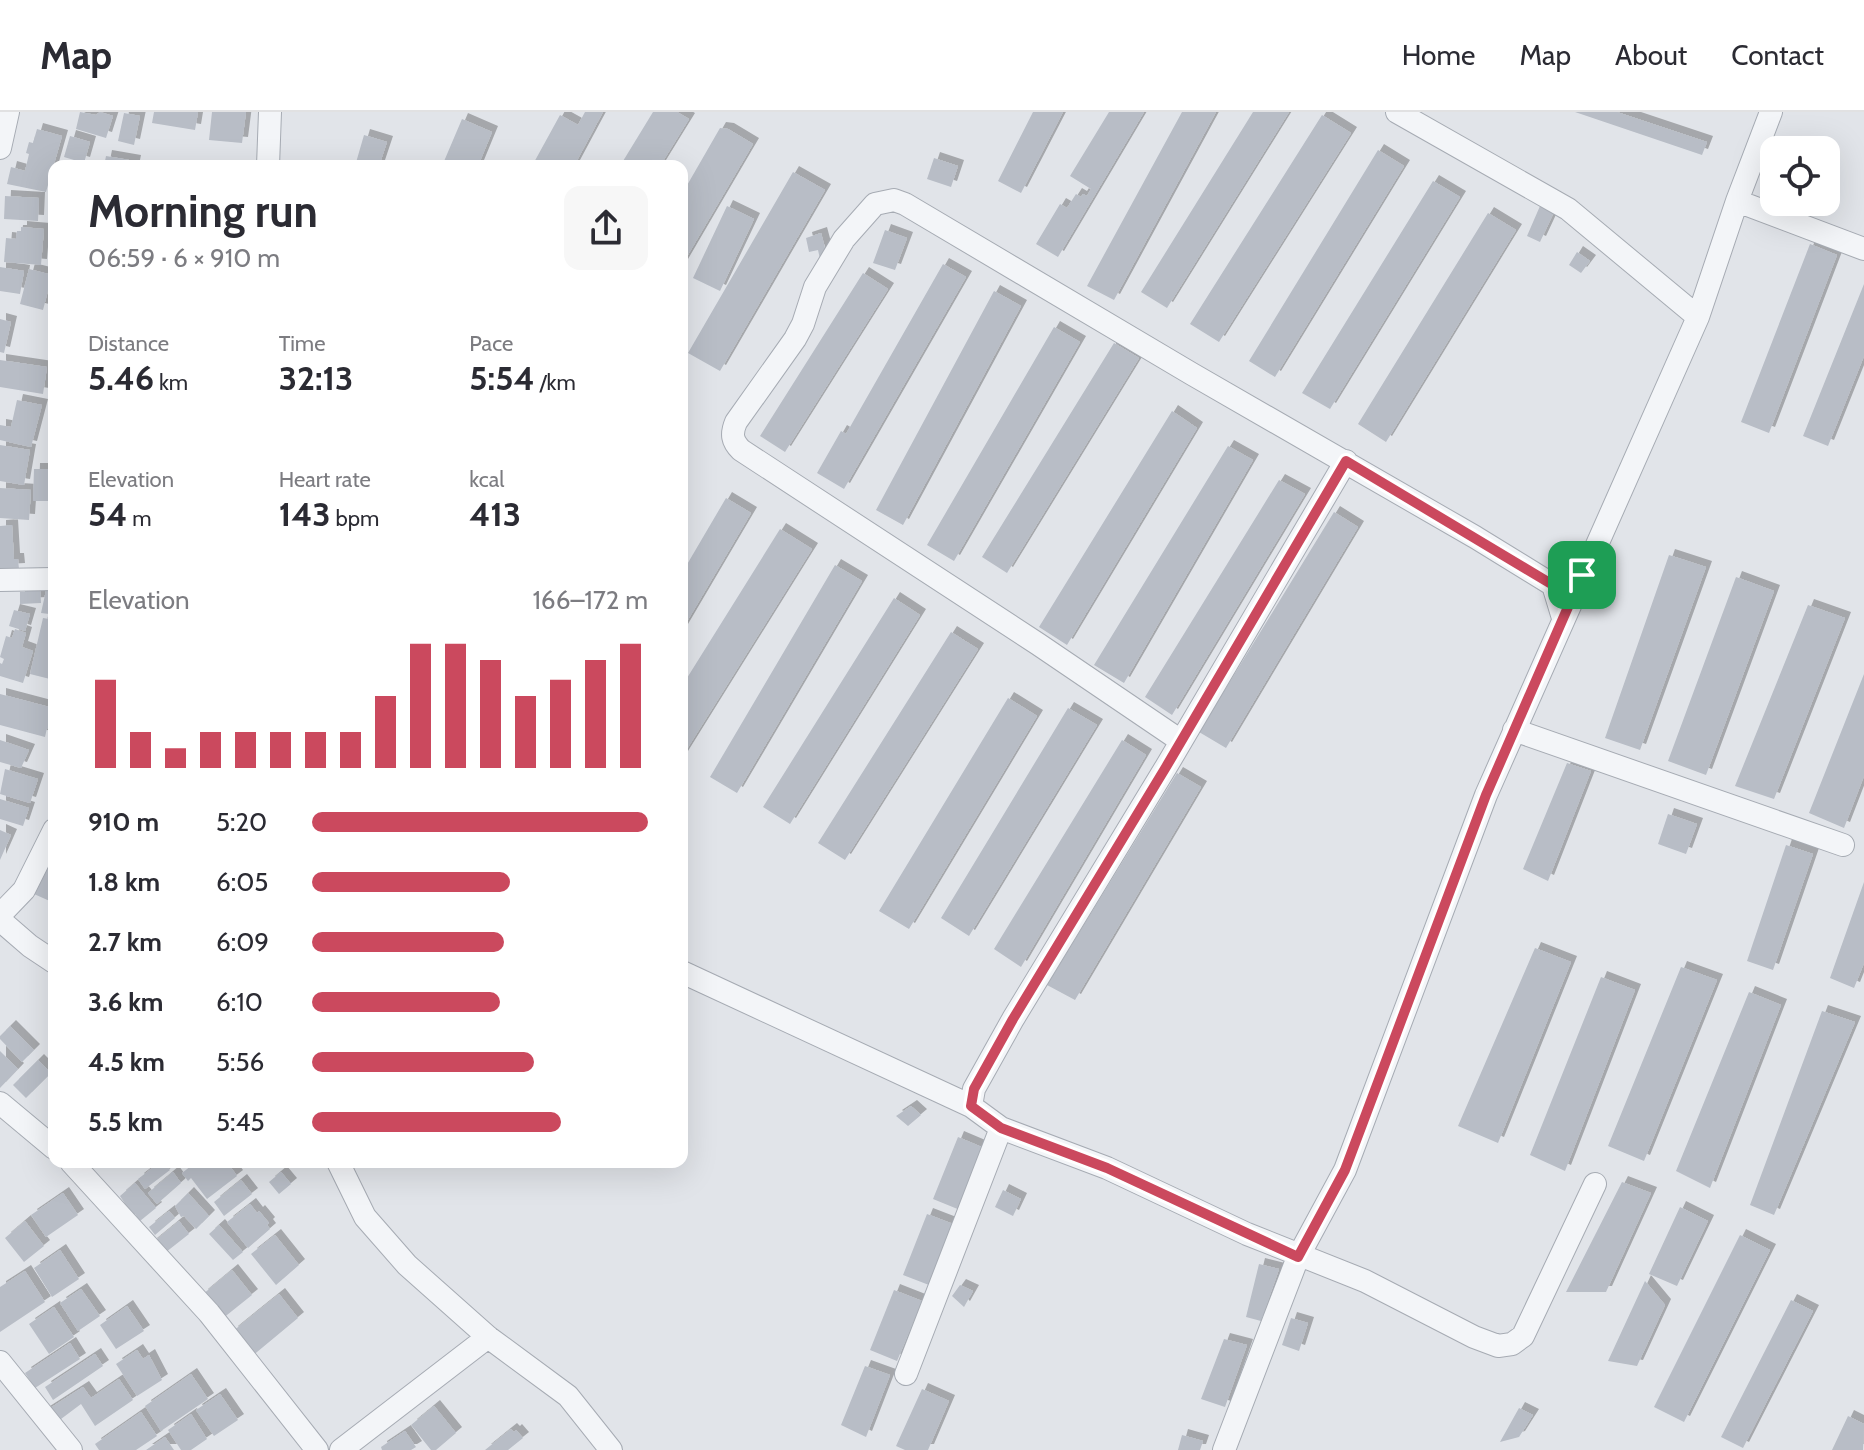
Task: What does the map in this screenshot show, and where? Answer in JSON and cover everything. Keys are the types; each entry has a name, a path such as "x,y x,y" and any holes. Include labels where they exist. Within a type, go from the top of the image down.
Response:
{"street":[{"path":"0,148 8,112"},
{"path":"268,160 270,112"},
{"path":"1397,112 1568,209 1698,317"},
{"path":"1224,1450 1298,1257 1345,1170 1481,809 1514,730 1698,317 1771,112"},
{"path":"1181,741 734,443 732,432 736,422 795,339 822,274 844,239 875,204 894,200 1346,461 1553,585 1563,618"},
{"path":"1737,201 1864,249"},
{"path":"971,1106 974,1089 1007,1031 1346,461"},
{"path":"1553,585 1582,575"},
{"path":"0,580 48,579"},
{"path":"1514,730 1843,845"},
{"path":"48,842 24,890 0,918 48,958"},
{"path":"688,975 971,1106 1001,1128 1107,1168 1298,1257 1365,1281 1474,1337 1498,1346 1512,1344 1523,1336 1595,1184"},
{"path":"0,1103 48,1143"},
{"path":"906,1374 1001,1128"},
{"path":"76,1168 209,1313 317,1450"},
{"path":"341,1169 365,1217 407,1265 488,1337 568,1396 611,1450"},
{"path":"341,1450 488,1337"},
{"path":"0,1362 71,1450"}],"building":[{"path":"80,112 96,115 100,112 113,116 106,138 76,129"},
{"path":"154,112 198,112 195,130 152,123"},
{"path":"212,112 246,112 242,143 209,140"},
{"path":"585,112 603,112 577,160 535,160 560,115 578,125"},
{"path":"653,112 677,112 689,119 664,160 624,160"},
{"path":"1033,112 1063,112 1021,193 998,181"},
{"path":"1109,112 1144,112 1058,257 1036,244 1060,204 1067,208 1076,194 1087,196 1091,189 1070,176"},
{"path":"1182,112 1216,112 1114,300 1087,286"},
{"path":"1253,112 1289,112 1167,308 1141,292"},
{"path":"1575,112 1617,112 1707,142 1702,155"},
{"path":"124,113 140,116 134,145 118,141"},
{"path":"1322,115 1351,133 1219,342 1190,324"},
{"path":"462,119 492,132 480,160 445,160"},
{"path":"720,128 728,129 753,144 688,255 688,184"},
{"path":"37,129 62,136 55,160 48,160 46,192 7,184 11,167 25,171 29,142 33,143"},
{"path":"364,135 387,142 381,160 357,160"},
{"path":"70,136 90,142 85,160 64,157"},
{"path":"1378,150 1404,166 1275,377 1249,361"},
{"path":"106,156 129,160 105,160"},
{"path":"934,158 958,166 951,187 927,179"},
{"path":"793,172 825,190 720,371 688,353"},
{"path":"1433,181 1460,197 1330,409 1302,393"},
{"path":"5,196 39,198 38,221 4,219"},
{"path":"727,206 754,219 720,291 693,278"},
{"path":"1540,206 1554,212 1540,242 1527,236"},
{"path":"1488,213 1516,230 1386,442 1358,424"},
{"path":"21,227 44,229 41,265 4,262 6,238 16,239"},
{"path":"885,230 907,238 895,270 873,263"},
{"path":"821,233 825,248 830,246 820,259 818,250 809,252 806,238"},
{"path":"1810,244 1837,255 1769,433 1741,422"},
{"path":"1577,252 1590,261 1581,273 1569,265"},
{"path":"943,264 966,277 844,489 817,473 841,431 846,434"},
{"path":"0,267 24,271 20,294 0,291"},
{"path":"29,269 48,274 43,310 20,304"},
{"path":"863,273 888,289 785,452 760,436"},
{"path":"1864,284 1864,356 1828,446 1803,436"},
{"path":"994,291 1021,306 903,525 876,510"},
{"path":"0,319 11,322 4,353 0,352"},
{"path":"1054,327 1080,342 954,561 927,545"},
{"path":"1114,343 1139,358 1007,573 982,557"},
{"path":"0,360 47,367 43,394 0,387"},
{"path":"17,400 42,405 31,447 0,440 0,425 11,427"},
{"path":"1172,411 1197,428 1067,645 1039,627"},
{"path":"0,445 30,450 24,485 0,481"},
{"path":"1228,446 1253,460 1124,683 1094,665"},
{"path":"34,469 48,469 48,501 33,501"},
{"path":"1279,480 1305,494 1172,715 1145,697"},
{"path":"0,488 31,490 29,520 0,518"},
{"path":"726,498 751,513 688,620 688,563"},
{"path":"1334,512 1358,527 1226,748 1199,732"},
{"path":"12,525 14,559 18,559 19,569 0,570 0,526"},
{"path":"780,529 812,549 688,747 688,676"},
{"path":"1669,555 1706,567 1640,750 1605,738"},
{"path":"835,565 862,581 737,793 710,777"},
{"path":"1736,577 1774,591 1706,775 1668,761"},
{"path":"47,586 48,614 41,613"},
{"path":"40,587 41,603 20,604 20,592 25,592 25,588"},
{"path":"894,598 920,615 790,824 763,807"},
{"path":"1808,605 1845,618 1774,799 1735,786"},
{"path":"14,610 30,614 25,631 9,626"},
{"path":"43,618 48,619 48,678 30,674"},
{"path":"15,629 26,633 22,647 33,651 23,683 0,676 0,663 4,659 0,657 6,636 12,638"},
{"path":"951,632 978,649 845,860 818,843"},
{"path":"1864,674 1864,776 1844,828 1809,813"},
{"path":"0,694 48,707 45,737 0,725"},
{"path":"1008,698 1037,716 909,929 879,911"},
{"path":"1068,708 1097,725 969,936 941,918"},
{"path":"0,740 29,750 21,768 0,762"},
{"path":"1122,740 1146,755 1021,967 994,949"},
{"path":"1567,763 1591,771 1548,881 1523,869"},
{"path":"5,769 38,779 30,803 0,794"},
{"path":"1177,773 1201,787 1075,1000 1047,985"},
{"path":"0,799 29,808 23,826 0,819"},
{"path":"1668,814 1697,824 1686,854 1658,844"},
{"path":"0,830 11,835 0,860"},
{"path":"1786,845 1813,854 1773,970 1747,961"},
{"path":"48,861 48,900 34,894"},
{"path":"1864,882 1864,963 1854,988 1830,978"},
{"path":"1535,948 1571,962 1498,1143 1458,1126"},
{"path":"1681,967 1717,980 1644,1161 1608,1146"},
{"path":"1601,977 1635,990 1565,1171 1530,1155"},
{"path":"1749,992 1781,1005 1710,1188 1676,1171"},
{"path":"1822,1011 1855,1022 1774,1215 1750,1205"},
{"path":"10,1026 34,1050 22,1062 0,1039"},
{"path":"0,1051 18,1069 0,1088"},
{"path":"38,1060 48,1070 48,1076 26,1098 13,1085"},
{"path":"911,1106 921,1115 908,1126 896,1116"},
{"path":"958,1137 984,1148 960,1210 933,1199"},
{"path":"152,1168 170,1170 145,1189 138,1179"},
{"path":"188,1168 231,1168 237,1176 207,1199 191,1178 188,1181 182,1173"},
{"path":"173,1172 181,1183 157,1204 148,1193"},
{"path":"281,1172 291,1184 279,1194 269,1182"},
{"path":"241,1180 252,1194 224,1216 214,1202"},
{"path":"1622,1182 1651,1193 1606,1292 1566,1292"},
{"path":"135,1183 156,1208 140,1221 120,1196"},
{"path":"1003,1190 1021,1199 1013,1216 995,1207"},
{"path":"63,1193 78,1215 46,1237 31,1215"},
{"path":"188,1193 209,1216 196,1229 184,1216 181,1217 175,1206"},
{"path":"250,1204 269,1223 270,1229 248,1248 227,1222"},
{"path":"1680,1207 1708,1221 1677,1286 1649,1274"},
{"path":"169,1211 175,1218 155,1235 149,1227"},
{"path":"927,1214 953,1224 929,1285 903,1275"},
{"path":"25,1221 44,1246 24,1262 5,1238"},
{"path":"179,1221 189,1234 161,1256 151,1244"},
{"path":"219,1225 243,1252 233,1260 209,1234"},
{"path":"275,1235 299,1265 276,1285 251,1254"},
{"path":"1740,1235 1770,1250 1684,1422 1654,1407"},
{"path":"60,1250 79,1279 52,1297 34,1268"},
{"path":"1259,1264 1279,1269 1261,1321 1246,1317"},
{"path":"232,1270 252,1295 222,1319 202,1295"},
{"path":"25,1271 45,1302 0,1332 0,1287"},
{"path":"1645,1281 1665,1305 1637,1366 1608,1361"},
{"path":"960,1285 973,1291 964,1307 952,1296"},
{"path":"81,1289 100,1316 78,1331 60,1303"},
{"path":"894,1290 922,1301 897,1361 870,1350"},
{"path":"279,1294 298,1318 251,1357 232,1332"},
{"path":"1791,1300 1813,1311 1743,1448 1721,1437"},
{"path":"127,1306 144,1331 116,1349 100,1325"},
{"path":"54,1307 74,1337 49,1354 29,1324"},
{"path":"1291,1318 1308,1323 1299,1351 1282,1345"},
{"path":"1224,1339 1247,1345 1225,1407 1201,1399"},
{"path":"70,1343 80,1359 35,1388 25,1373"},
{"path":"137,1350 143,1359 149,1355 162,1380 137,1396 116,1364"},
{"path":"95,1354 103,1366 53,1400 45,1387"},
{"path":"865,1366 890,1375 866,1437 841,1425"},
{"path":"191,1374 208,1399 161,1431 145,1406"},
{"path":"119,1379 133,1400 95,1426 81,1404 53,1425 44,1412 83,1387 91,1398"},
{"path":"922,1389 949,1401 928,1450 905,1450 896,1446"},
{"path":"220,1394 238,1420 214,1436 196,1410"},
{"path":"434,1406 456,1433 436,1450 431,1450 411,1425"},
{"path":"1519,1408 1533,1415 1519,1437 1500,1442"},
{"path":"141,1412 157,1436 136,1450 99,1450 95,1444"},
{"path":"191,1414 207,1439 191,1450 181,1450 168,1430"},
{"path":"1848,1416 1864,1424 1863,1450 1832,1450"},
{"path":"511,1429 523,1438 508,1450 485,1450"},
{"path":"405,1431 416,1447 411,1450 382,1450 381,1447"},
{"path":"1182,1435 1203,1441 1200,1450 1178,1450"},
{"path":"165,1437 174,1450 146,1450"}],"route":[{"path":"1346,461 1553,585 1582,575 1486,795 1345,1170 1298,1257 1107,1168 1001,1128 971,1106 974,1089 1013,1019 1346,461"}]}
